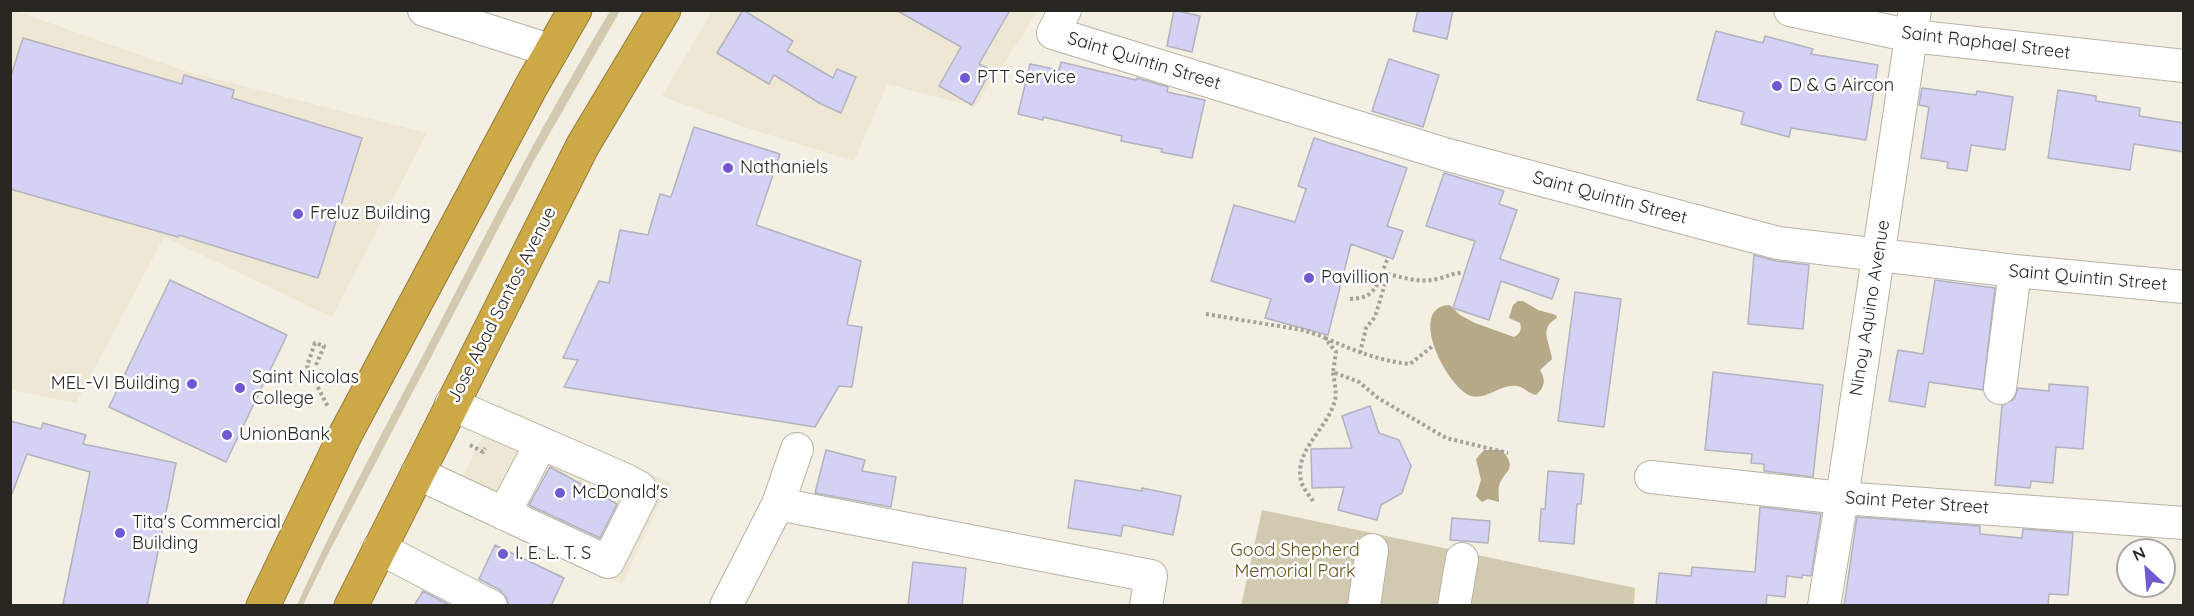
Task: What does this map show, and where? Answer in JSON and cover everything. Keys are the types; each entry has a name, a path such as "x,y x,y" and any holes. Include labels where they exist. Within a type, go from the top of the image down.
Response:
{"highway":[{"path":"263,606 344,437 526,95 575,10"},
{"name":"Jose Abad Santos Avenue","path":"351,606 583,145 657,16"}],"street":[{"path":"424,10 552,51"},
{"name":"Saint Raphael Street","path":"1790,10 1914,23 2184,66"},
{"name":"Saint Quintin Street","path":"1059,22 1448,155 1778,243 2015,271 2184,287"},
{"name":"Ninoy Aquino Avenue","path":"1824,606 1914,23"},
{"path":"2000,388 2015,271"},
{"path":"417,473 608,562 641,496 640,488 451,404"},
{"path":"504,514 541,443"},
{"path":"726,606 778,504 797,449"},
{"name":"Saint Peter Street","path":"1651,477 1842,498 2184,524"},
{"path":"778,504 1151,576 1146,606"},
{"path":"379,548 491,606"},
{"path":"1364,606 1372,549"},
{"path":"1454,606 1462,559"}],"path":[{"path":"1350,298 1362,298 1377,288 1387,260"},
{"path":"1382,273 1416,281 1436,280 1454,273 1461,273"},
{"path":"1360,353 1366,328 1375,317 1388,274"},
{"path":"1206,314 1302,330 1390,362 1410,364 1434,345"},
{"path":"1313,501 1301,482 1301,461 1328,418 1336,399 1333,372 1336,352 1324,338"},
{"path":"316,365 324,346 315,343 307,366 344,437"},
{"path":"1333,372 1359,382 1378,398 1446,438 1508,453"}],"shaded area":[{"path":"11,11 188,72 427,133 332,317 164,237 76,403 11,390"},
{"path":"712,11 1038,11 975,107 887,84 854,161 747,128 662,96"},
{"path":"1518,301 1556,315 1557,318 1548,326 1547,336 1552,359 1540,370 1544,380 1543,386 1536,395 1522,387 1515,386 1481,396 1471,396 1461,390 1442,364 1431,332 1431,318 1437,309 1450,305 1460,315 1475,323 1514,337 1520,331 1520,323 1509,318 1513,305"},
{"name":"McDonald's","path":"498,404 670,483 622,584 450,503"},
{"path":"1484,450 1502,450 1509,462 1509,470 1499,486 1499,502 1488,499 1482,502 1476,496 1481,480 1476,459"}],"green space":[{"path":"610,11 620,11 531,166 303,605 297,605 346,504 496,214 563,91"},
{"name":"Good Shepherd Memorial Park","path":"1262,510 1635,588 1634,606 1241,606"}],"building":[{"path":"743,10 793,41 787,51 833,78 837,69 856,77 841,113 821,104 774,75 769,84 717,53"},
{"path":"896,10 1010,10 979,64 991,70 972,105 939,86 961,47"},
{"path":"1174,10 1200,16 1192,52 1167,46"},
{"path":"1418,10 1453,10 1447,39 1413,31"},
{"path":"1716,31 1763,43 1765,36 1813,49 1811,54 1878,65 1866,140 1791,128 1789,137 1741,124 1744,112 1697,100"},
{"path":"23,38 182,84 184,75 234,90 232,98 362,138 318,278 179,235 178,237 10,189 10,79"},
{"path":"1389,59 1439,75 1423,127 1372,111"},
{"path":"1061,62 1136,80 1137,78 1168,87 1167,92 1205,100 1192,158 1121,141 1122,136 1043,117 1043,120 1018,114 1030,64 1059,70"},
{"path":"1922,88 1976,95 1977,91 2013,97 2005,150 1971,145 1967,171 1947,168 1948,162 1921,158 1929,107 1919,105"},
{"path":"2058,90 2096,96 2096,101 2140,108 2139,116 2184,123 2184,152 2134,144 2130,170 2048,158"},
{"path":"694,127 780,154 756,225 861,261 847,325 862,327 852,387 839,386 815,427 564,387 578,360 563,358 599,281 609,283 620,230 648,235 660,194 671,197"},
{"path":"1314,138 1407,168 1387,226 1403,231 1393,259 1351,244 1328,335 1265,318 1271,299 1211,281 1234,205 1295,222 1306,189 1298,186"},
{"path":"1444,173 1504,191 1499,204 1517,210 1500,259 1559,279 1552,299 1501,281 1489,320 1453,308 1475,241 1426,226"},
{"path":"1754,255 1776,261 1809,265 1803,329 1748,324"},
{"name":"MEL-VI Building","path":"170,280 287,335 226,462 109,407"},
{"path":"1935,280 1995,288 1983,390 1929,382 1925,407 1889,401 1898,350 1923,354"},
{"path":"1575,292 1621,299 1604,427 1558,421"},
{"path":"1713,372 1823,385 1813,477 1764,471 1764,464 1751,463 1752,454 1705,450"},
{"path":"2049,384 2088,387 2083,449 2056,447 2053,483 2031,481 2030,488 1995,485 2002,405 2014,399 2018,388 2049,391"},
{"path":"1370,406 1379,433 1399,440 1411,466 1402,493 1381,505 1377,520 1338,510 1344,487 1312,488 1311,449 1352,448 1342,416"},
{"name":"Tita's Commercial Building","path":"10,421 41,429 43,423 86,435 83,444 176,463 147,606 63,604 90,472 27,454 12,494 10,493"},
{"path":"826,450 865,460 862,471 896,477 891,507 815,493"},
{"path":"550,467 617,504 600,538 529,505"},
{"path":"1548,471 1584,474 1581,504 1577,504 1574,544 1539,541 1541,509 1545,509"},
{"path":"1075,480 1142,491 1142,488 1181,496 1173,535 1123,525 1121,536 1068,528"},
{"path":"1760,507 1821,514 1811,576 1802,575 1802,578 1787,576 1785,597 1767,595 1766,606 1656,606 1659,573 1691,576 1692,567 1755,572"},
{"path":"1857,517 1980,526 1980,534 2022,538 2023,529 2073,533 2068,595 2049,594 2048,606 1844,606"},
{"path":"1452,518 1490,521 1488,543 1450,540"},
{"path":"495,545 564,578 551,606 509,606 500,590 479,579"},
{"path":"913,562 966,568 962,606 908,606"},
{"path":"423,591 451,606 414,606"}],"place":[{"name":"PTT Service","path":"965,78"},
{"name":"D & G Aircon","path":"1777,86"},
{"name":"Nathaniels","path":"728,168"},
{"name":"Freluz Building","path":"298,214"},
{"name":"Pavillion","path":"1309,278"},
{"name":"MEL-VI Building","path":"192,384"},
{"name":"Saint Nicolas College","path":"240,388"},
{"name":"UnionBank","path":"227,435"},
{"name":"McDonald's","path":"560,493"},
{"name":"Tita's Commercial Building","path":"120,533"},
{"name":"I. E. L. T. S","path":"503,554"}]}
